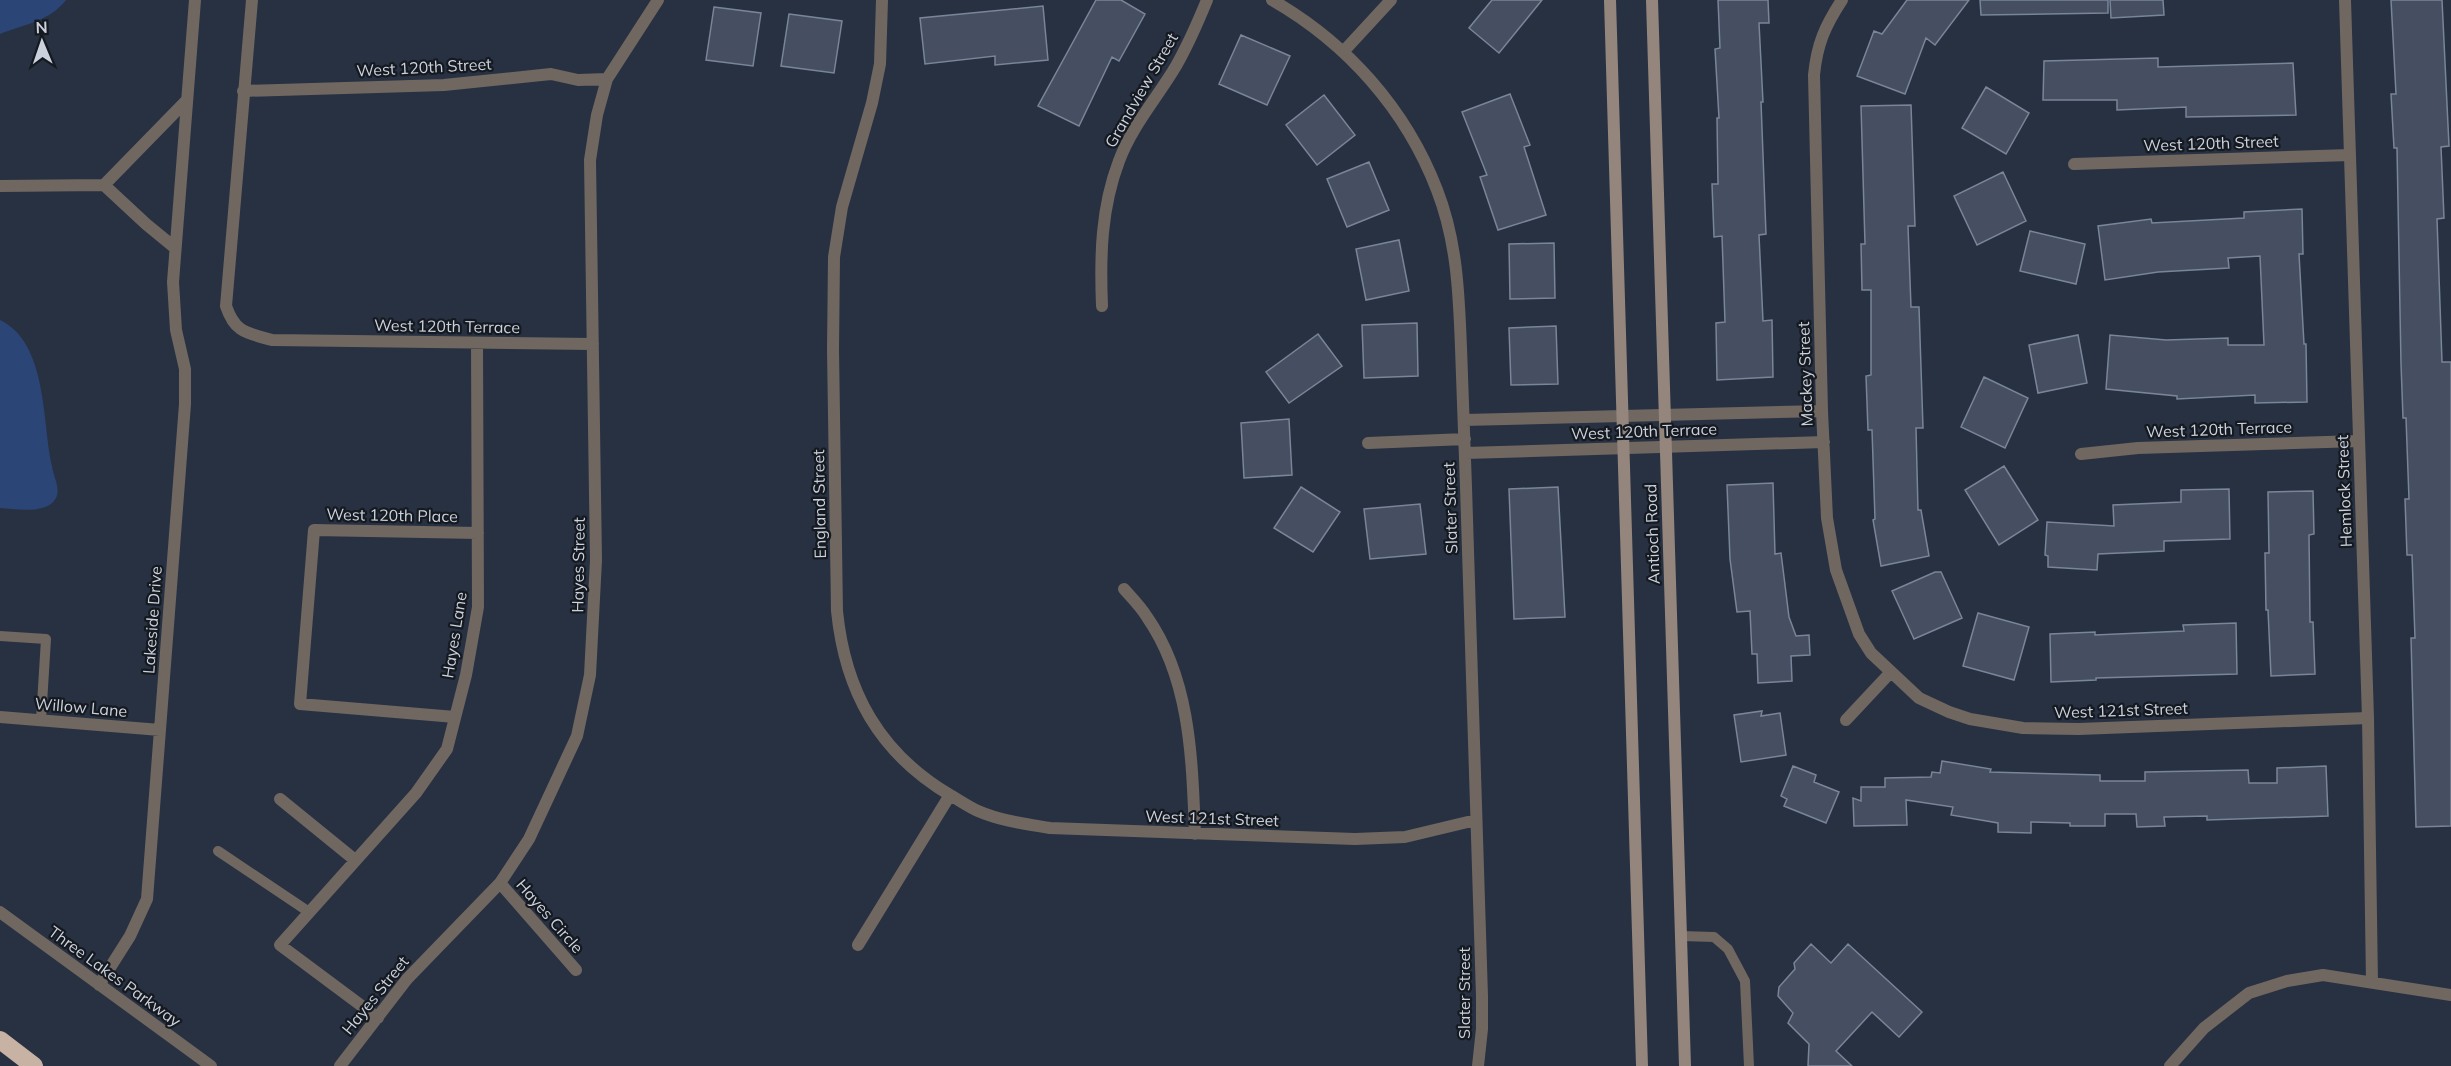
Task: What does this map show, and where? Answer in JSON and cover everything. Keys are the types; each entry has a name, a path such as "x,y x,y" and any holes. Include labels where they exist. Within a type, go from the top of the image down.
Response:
{"highway":[{"path":"0,1040 34,1066"}],"main road":[{"name":"Antioch Road","path":"1610,0 1642,1066"},
{"name":"Antioch Road","path":"1652,0 1685,1066"}],"street":[{"name":"Lakeside Drive","path":"99,985 130,936 147,899 185,404 185,369 176,330 173,282 195,0"},
{"path":"243,87 252,0"},
{"name":"Hayes Street","path":"340,1066 407,979 500,883 529,839 577,736 590,675 596,560 590,159 597,115 607,80 658,0"},
{"name":"England Street","path":"882,0 880,64 872,103 842,207 834,257 837,611 840,639 849,673 865,710 902,759 926,781 950,795"},
{"name":"Grandview Street","path":"1102,306 1102,230 1107,200 1119,160 1141,119 1175,67 1207,0"},
{"name":"Slater Street","path":"1272,0 1302,17 1364,72 1397,114 1424,159 1447,221 1459,289 1465,439 1482,996 1478,1066"},
{"path":"1343,52 1391,0"},
{"name":"Mackey Street","path":"1842,0 1825,26 1819,42 1814,75 1822,411 1827,518 1836,570 1858,634 1871,653 1890,673"},
{"name":"Hemlock Street","path":"2345,0 2368,718 2372,982"},
{"name":"West 120th Street","path":"243,87 444,85 551,74 578,80 607,80"},
{"name":"West 120th Terrace","path":"243,87 226,306 231,321 245,332 272,340 593,344"},
{"path":"104,185 187,100"},
{"name":"West 120th Street","path":"2073,164 2350,155"},
{"path":"0,186 104,185 174,247"},
{"name":"Hayes Lane","path":"378,1018 280,945 416,793 447,749 466,675 478,607 477,343"},
{"name":"West 120th Terrace","path":"1464,420 1822,411"},
{"path":"1368,443 1465,439"},
{"name":"West 120th Terrace","path":"2081,454 2138,448 2359,441"},
{"name":"West 120th Terrace","path":"1465,453 1824,442"},
{"name":"West 120th Place","path":"455,717 300,704 314,530 478,533"},
{"path":"1124,589 1147,617 1159,637 1179,687 1193,770 1195,834"},
{"path":"1846,720 1890,673"},
{"name":"West 121st Street","path":"1890,673 1918,698 1949,712 1970,719 2023,728 2079,729 2368,718"},
{"name":"Willow Lane","path":"0,717 160,730"},
{"path":"858,945 950,795"},
{"name":"West 121st Street","path":"950,795 978,811 1010,821 1050,828 1356,839 1405,837 1476,820"},
{"path":"280,800 355,860"},
{"name":"Hayes Circle","path":"500,883 576,970"},
{"name":"Three Lakes Parkway","path":"0,912 210,1066"},
{"path":"2170,1066 2204,1028 2249,993 2287,981 2323,975 2451,995"}],"lane":[{"path":"0,636 46,639 41,720"},
{"path":"218,851 309,912"},
{"path":"1681,936 1714,937 1728,949 1745,981 1749,1066"}],"water":[{"path":"0,0 66,0 44,18 0,34"},
{"path":"0,320 16,331 27,346 40,386 58,490 52,503 39,509 0,508"}],"building":[{"path":"1096,0 1121,0 1145,14 1119,61 1112,57 1079,126 1038,106"},
{"path":"1492,0 1542,0 1499,53 1469,28"},
{"path":"1718,0 1768,0 1769,23 1759,23 1766,234 1759,235 1763,321 1772,320 1773,377 1717,380 1716,323 1725,322 1722,236 1714,237 1712,184 1718,184 1717,118 1719,118 1715,49 1720,48"},
{"path":"1907,0 1969,0 1935,45 1926,38 1905,94 1857,76 1874,31 1882,34"},
{"path":"1980,0 2108,0 2108,13 1981,15"},
{"path":"2110,0 2163,0 2164,15 2111,18"},
{"path":"2391,0 2442,0 2449,146 2441,147 2444,218 2437,219 2442,362 2451,362 2451,826 2416,827 2411,638 2415,638 2412,555 2407,555 2405,499 2409,499 2401,364 2397,148 2394,148 2391,94 2396,94"},
{"path":"1043,6 1048,60 995,65 995,56 925,64 920,18"},
{"path":"714,7 761,13 753,66 706,60"},
{"path":"789,14 842,21 834,73 781,66"},
{"path":"1241,35 1290,56 1267,105 1219,84"},
{"path":"2158,58 2158,67 2293,63 2296,115 2186,117 2186,107 2117,110 2117,100 2043,100 2044,61"},
{"path":"1986,87 2029,113 2006,154 1962,128"},
{"path":"1510,94 1530,145 1524,147 1546,215 1498,230 1480,177 1487,175 1462,112"},
{"path":"1324,95 1355,135 1317,165 1286,125"},
{"path":"1911,105 1915,226 1908,226 1911,307 1919,307 1923,428 1916,428 1918,510 1921,510 1929,556 1881,566 1873,520 1875,519 1872,430 1868,430 1866,376 1871,375 1871,290 1862,290 1861,244 1865,244 1861,106"},
{"path":"1369,162 1389,210 1347,227 1327,179"},
{"path":"2003,172 2026,221 1977,245 1954,196"},
{"path":"2302,209 2303,254 2299,254 2304,344 2306,344 2307,402 2255,403 2255,395 2177,399 2177,396 2106,389 2110,335 2166,340 2228,338 2228,345 2264,345 2260,256 2228,258 2229,268 2158,272 2105,280 2098,226 2151,219 2152,223 2244,218 2244,212"},
{"path":"2030,231 2085,244 2076,284 2020,271"},
{"path":"1399,240 1409,291 1366,300 1356,249"},
{"path":"1554,243 1555,298 1510,299 1509,244"},
{"path":"1417,323 1418,376 1364,378 1362,325"},
{"path":"1556,326 1558,384 1511,385 1509,328"},
{"path":"1318,334 1342,366 1289,403 1266,372"},
{"path":"2078,335 2087,383 2038,393 2029,345"},
{"path":"1984,377 2028,398 2005,448 1961,427"},
{"path":"1289,419 1292,475 1244,478 1241,423"},
{"path":"2004,466 2038,520 1999,545 1965,490"},
{"path":"1773,483 1775,554 1781,553 1789,617 1796,636 1809,635 1810,655 1791,656 1792,681 1758,683 1757,654 1752,654 1750,611 1737,612 1730,559 1727,485"},
{"path":"1301,487 1340,512 1313,552 1274,528"},
{"path":"1558,487 1565,617 1514,619 1509,489"},
{"path":"2229,489 2230,539 2164,541 2164,551 2098,554 2097,570 2048,567 2048,556 2045,555 2047,522 2114,526 2113,505 2181,502 2181,490"},
{"path":"2313,491 2314,534 2309,535 2310,622 2313,622 2315,674 2271,676 2265,553 2269,553 2268,492"},
{"path":"1420,504 1426,554 1370,559 1364,509"},
{"path":"1935,572 1941,572 1962,618 1914,639 1892,591"},
{"path":"1978,613 2029,627 2014,680 1963,666"},
{"path":"2236,623 2237,674 2096,678 2096,680 2051,682 2050,634 2095,632 2095,635 2184,631 2183,625"},
{"path":"1762,711 1761,716 1780,713 1786,755 1741,762 1734,715"},
{"path":"1942,761 1991,769 1990,772 2100,775 2100,781 2145,781 2145,772 2248,770 2249,783 2277,783 2277,768 2326,766 2328,816 2207,820 2207,816 2164,817 2165,826 2137,827 2136,814 2105,814 2105,826 2070,826 2070,823 2031,822 2031,833 1998,832 1998,823 1951,815 1953,807 1906,800 1907,825 1854,826 1853,798 1861,801 1861,787 1885,787 1885,778 1931,777 1932,772 1940,773"},
{"path":"1793,766 1816,775 1814,782 1839,792 1826,823 1784,806 1787,799 1781,796"},
{"path":"1811,944 1831,963 1848,944 1922,1012 1899,1037 1872,1012 1836,1051 1852,1066 1808,1066 1809,1044 1788,1023 1793,1013 1778,996 1779,987 1795,969 1794,963"}]}
